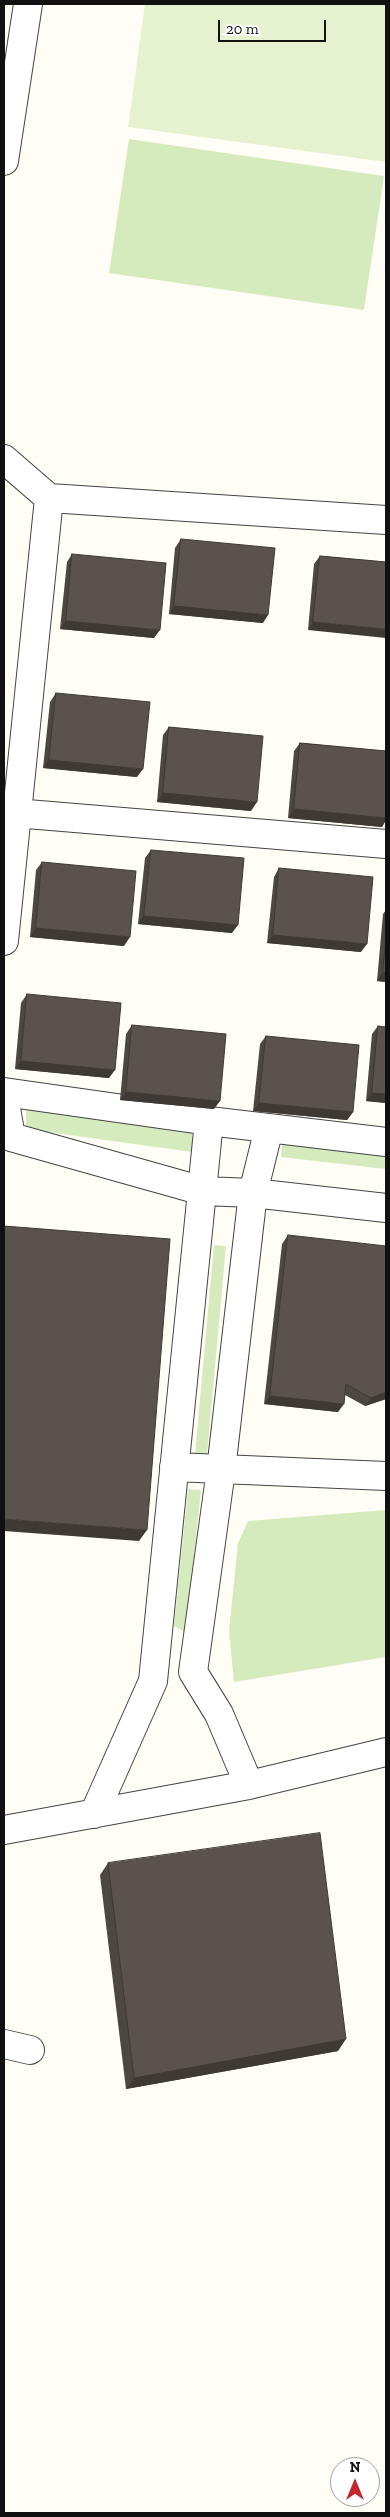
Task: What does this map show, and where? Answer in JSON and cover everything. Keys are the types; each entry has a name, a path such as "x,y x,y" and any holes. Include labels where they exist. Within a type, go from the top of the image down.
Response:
{"street":[{"path":"4,161 28,4"},
{"path":"4,459 49,498 386,520"},
{"path":"4,940 15,813 49,498"},
{"path":"15,813 386,844"},
{"path":"4,1092 209,1121 386,1142"},
{"path":"4,1097 12,1137 203,1191 253,1193 386,1208"},
{"path":"94,1814 153,1681 209,1121"},
{"path":"249,1785 219,1714 193,1672 221,1470 253,1193 269,1128"},
{"path":"174,1467 386,1476"},
{"path":"4,1830 249,1785 386,1752"},
{"path":"4,2044 30,2050"}],"green space":[{"path":"145,4 386,4 386,162 128,127"},
{"path":"129,139 384,176 364,310 109,273"},
{"path":"26,1107 192,1128 192,1152 26,1129"},
{"path":"283,1138 386,1143 386,1169 281,1157"},
{"path":"214,1245 226,1246 207,1455 195,1454"},
{"path":"188,1489 201,1490 186,1633 174,1626"},
{"path":"386,1510 386,1657 234,1682 229,1631 238,1543 248,1521"}],"building":[{"path":"181,539 275,548 268,615 174,606"},
{"path":"72,554 166,563 160,630 66,621"},
{"path":"320,556 386,562 386,629 313,622"},
{"path":"56,693 150,702 143,769 49,760"},
{"path":"169,727 263,736 257,802 163,793"},
{"path":"300,743 386,751 386,818 294,809"},
{"path":"151,850 244,858 238,925 144,916"},
{"path":"42,862 136,871 130,937 36,928"},
{"path":"279,868 373,877 367,944 273,935"},
{"path":"386,936 386,973 383,972"},
{"path":"27,994 121,1003 115,1070 21,1061"},
{"path":"132,1025 226,1034 220,1101 126,1092"},
{"path":"378,1026 386,1027 386,1094 372,1093"},
{"path":"266,1036 359,1045 353,1112 259,1103"},
{"path":"4,1226 170,1239 147,1530 4,1519"},
{"path":"288,1235 386,1246 386,1392 371,1398 346,1384 344,1404 270,1396"},
{"path":"320,1833 346,2039 134,2078 108,1863"}]}
